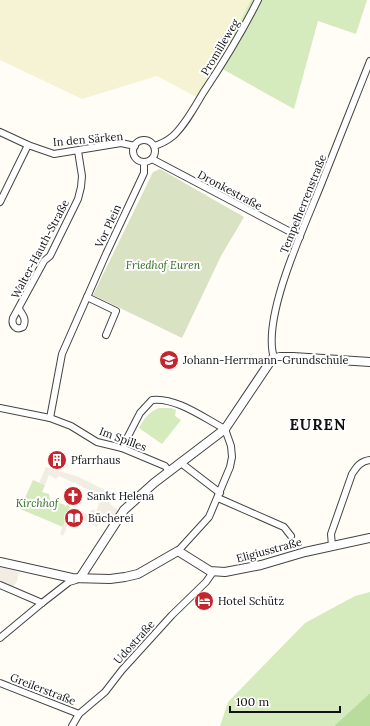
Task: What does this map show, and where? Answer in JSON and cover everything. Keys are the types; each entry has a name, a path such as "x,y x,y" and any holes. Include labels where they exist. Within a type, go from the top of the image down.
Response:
{"street":[{"name":"Promilleweg","path":"154,146 161,144 176,133 197,103 249,18 258,0"},
{"name":"Tempelherrenstraße","path":"271,360 271,339 278,297 300,237 370,61"},
{"name":"In den Särken","path":"0,132 28,145 54,154 121,143 134,146"},
{"path":"139,141 149,141 154,146 155,151 152,159 144,162 138,160 134,155 134,146 139,141"},
{"path":"0,202 28,145"},
{"name":"Walter-Hauth-Straße","path":"18,309 44,261 50,256 78,199 82,176 78,151"},
{"name":"Dronkestraße","path":"152,159 300,237"},
{"name":"Vor Plein","path":"50,418 62,354 144,173 144,162"},
{"path":"88,297 116,311 106,335"},
{"path":"0,638 69,582 80,578 124,510 169,471 225,429 271,360 293,357 370,362"},
{"path":"0,562 72,578 110,579 132,576 178,552 209,517 230,467 232,458 231,446 225,429 168,400 152,400 140,413 122,448"},
{"name":"Im Spilles","path":"0,408 50,418 71,426 97,442 122,448 164,466 169,471"},
{"path":"332,546 331,534 352,474 357,465 365,460 370,460"},
{"path":"181,463 219,495 284,527 291,536"},
{"name":"Eligiusstraße","path":"213,572 249,568 332,546 370,538"},
{"path":"178,552 213,572"},
{"name":"Udostraße","path":"72,726 79,714 105,692 172,614 206,582 213,572"},
{"path":"0,585 42,603"},
{"name":"Greilerstraße","path":"0,683 79,714"}],"shaded area":[{"path":"0,0 251,0 217,66 196,97 157,76 82,99 0,60"},
{"path":"46,467 79,477 103,489 110,496 109,501 111,505 119,511 111,521 102,519 97,527 72,515 63,536 60,534 70,507 78,510 78,512 79,511 88,515 91,510 95,510 95,512 97,511 99,503 101,503 99,500 95,500 97,493 82,487 82,485 76,484 76,482 74,483 67,480 66,478 65,479 59,476 56,479 49,475 45,485 39,483"},
{"path":"0,567 19,572 17,581 9,593 0,589"}],"green space":[{"path":"251,0 367,0 356,34 318,21 294,109 217,66"},
{"name":"Friedhof Euren","path":"160,169 244,217 221,256 182,338 93,295 153,172"},
{"path":"159,408 171,408 176,410 175,416 181,420 162,444 139,428 149,414"},
{"name":"Kirchhof","path":"33,480 45,485 42,492 49,494 50,499 65,505 65,507 67,505 70,507 63,527 20,509"},
{"path":"370,592 370,693 334,726 220,726 228,702 305,623 355,596"},
{"path":"370,693 370,726 334,726"}],"place":[{"name":"Johann-Herrmann-Grundschule","path":"169,360"},
{"name":"Pfarrhaus","path":"57,460"},
{"name":"Sankt Helena","path":"73,496"},
{"name":"Bücherei","path":"74,518"},
{"name":"Hotel Schütz","path":"204,601"}],"district":[{"name":"EUREN","path":"318,425"}]}
